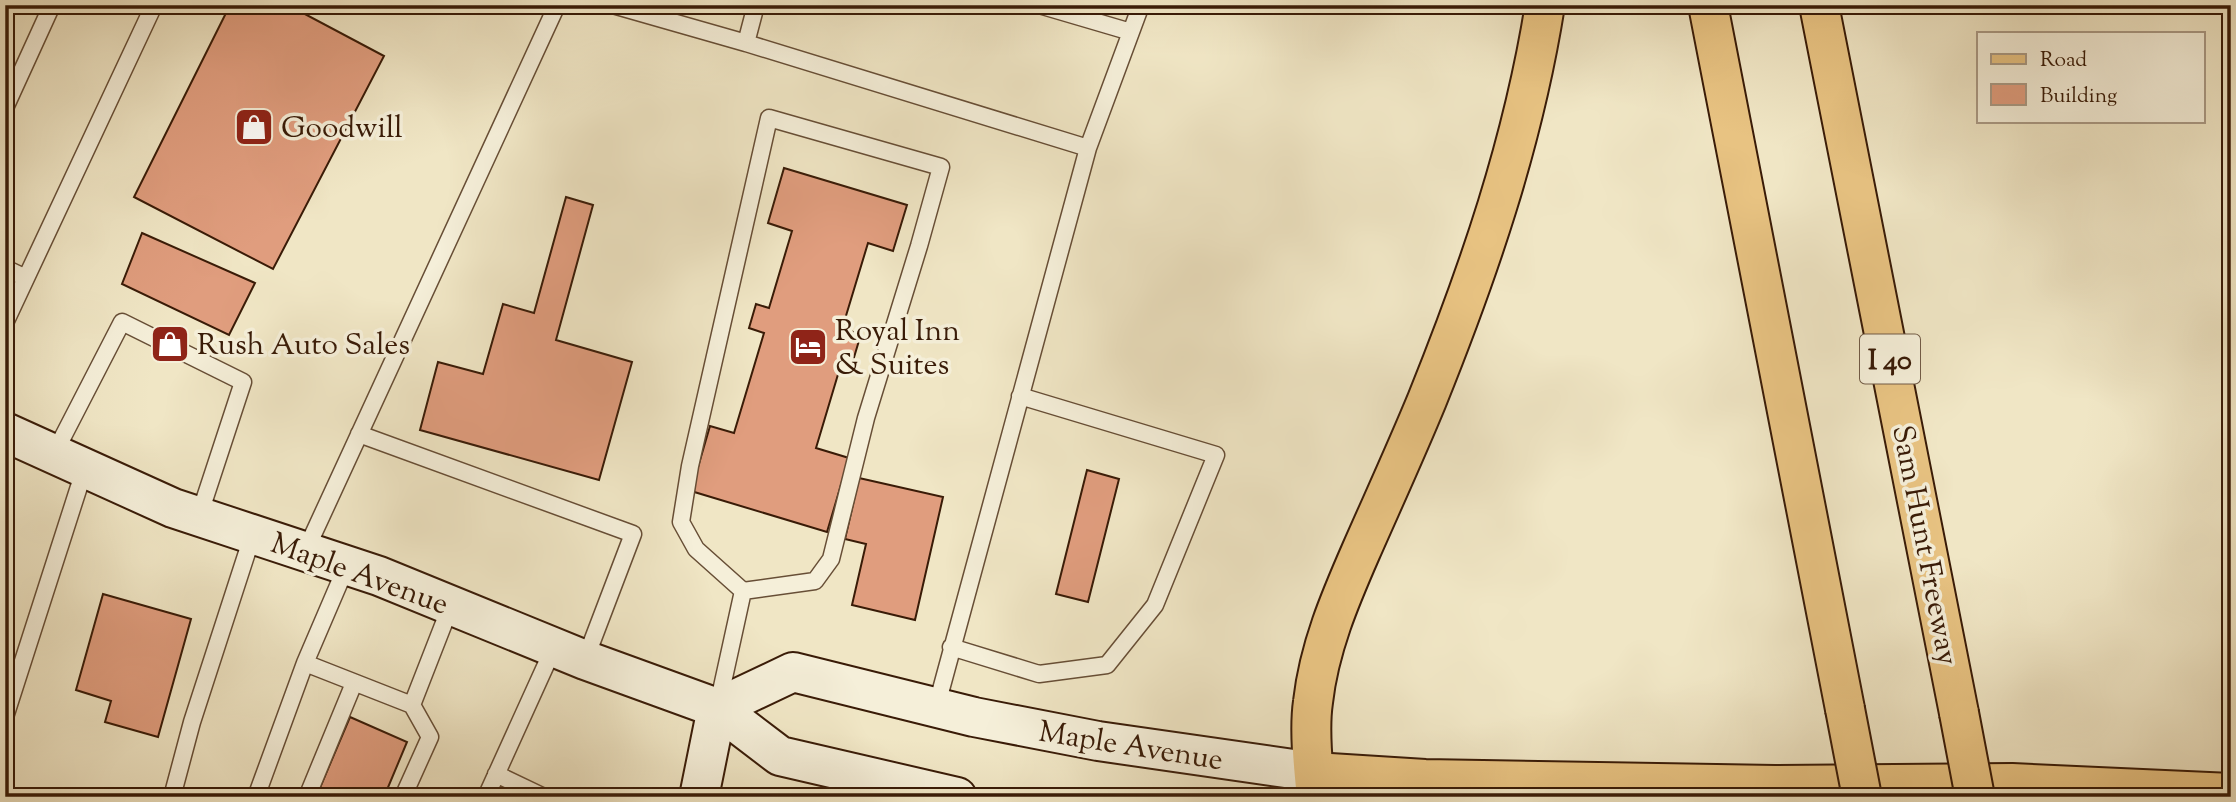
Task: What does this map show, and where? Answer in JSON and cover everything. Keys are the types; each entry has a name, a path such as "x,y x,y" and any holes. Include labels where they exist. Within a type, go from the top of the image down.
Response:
{"main road":[{"path":"1315,785 1312,703 1323,649 1341,597 1426,402 1478,268 1511,167 1536,64 1545,5"},
{"path":"1708,5 1862,797"},
{"name":"Sam Hunt Freeway","path":"1819,5 1975,797"},
{"name":"Maple Avenue","path":"5,432 173,508 379,576 569,653 717,708 780,756 957,797"},
{"name":"Maple Avenue","path":"717,708 793,672 936,708 1315,785 1425,779 1775,785 2012,783 2231,793"},
{"path":"698,797 717,708"}],"lane":[{"path":"5,108 52,5"},
{"path":"5,323 154,5"},
{"path":"305,552 557,5"},
{"path":"613,5 1088,148"},
{"path":"746,43 756,5"},
{"path":"1039,5 1068,9 1131,32"},
{"path":"936,708 1088,148 1142,5"},
{"path":"769,118 941,167 866,418 831,559 815,581 743,591 696,549 681,522 690,466 769,118"},
{"path":"5,268 26,278"},
{"path":"5,716 69,461 122,322 243,382 199,517"},
{"path":"951,647 1040,674 1107,665 1155,605 1216,455 1020,396"},
{"path":"359,434 633,534 569,653 496,774 486,797"},
{"path":"172,797 192,722 253,534"},
{"path":"256,797 305,663 347,565"},
{"path":"717,708 743,591"},
{"path":"412,705 451,605"},
{"path":"305,663 412,705 430,737 403,797"},
{"path":"307,797 354,683"},
{"path":"496,774 544,797"}],"building":[{"path":"230,5 288,5 384,56 273,269 134,197"},
{"name":"Royal Inn & Suites","path":"784,168 907,205 893,251 868,243 842,329 861,334 852,364 842,361 816,448 849,458 827,532 691,491 710,426 734,433 764,333 749,328 756,304 769,308 792,231 768,223"},
{"path":"566,197 593,205 556,340 632,362 599,480 420,430 438,362 483,374 503,304 534,313"},
{"path":"142,233 255,283 229,335 122,284"},
{"path":"1087,470 1119,479 1088,602 1056,594"},
{"path":"859,478 943,497 915,620 852,605 866,544 845,539"},
{"path":"103,594 191,619 158,737 105,722 111,701 76,690"},
{"path":"350,717 407,742 384,797 316,797"}],"place":[{"name":"Goodwill","path":"254,127"},
{"name":"Rush Auto Sales","path":"170,344"},
{"name":"Royal Inn & Suites","path":"808,347"}]}
